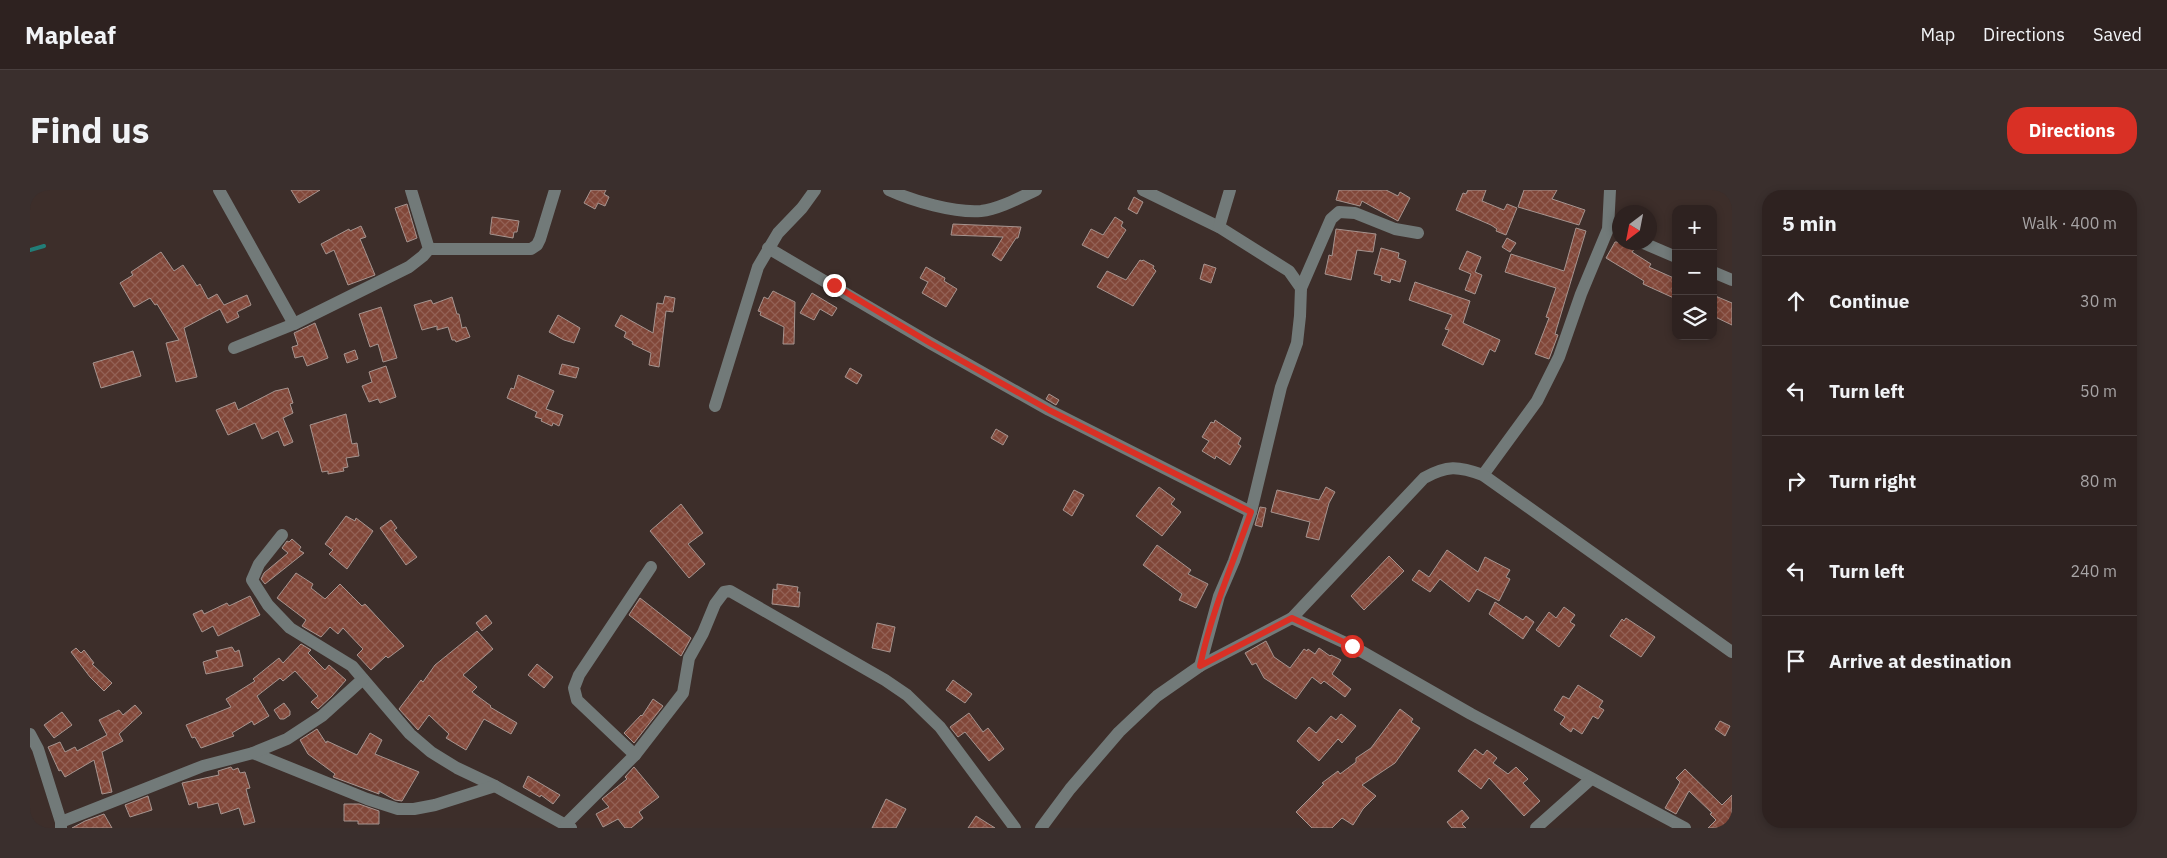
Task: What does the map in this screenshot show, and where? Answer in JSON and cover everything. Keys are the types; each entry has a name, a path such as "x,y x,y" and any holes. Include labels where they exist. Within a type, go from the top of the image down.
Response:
{"street":[{"path":"219,190 294,324"},
{"path":"411,190 429,249"},
{"path":"234,348 294,324 409,267 429,249 531,249 540,239 555,190"},
{"path":"715,406 758,267 778,233 802,208 814,190"},
{"path":"896,192 950,208 982,211 1036,190"},
{"path":"1143,190 1220,227 1288,271 1301,288"},
{"path":"1220,227 1230,190"},
{"path":"1610,190 1612,210"},
{"path":"1200,666 1219,596 1234,561 1251,512 1281,388 1296,343 1300,316 1301,288 1331,219 1339,212 1354,213 1395,229 1418,233"},
{"path":"1483,476 1537,401 1555,366 1581,294 1612,235"},
{"path":"768,248 1049,410 1251,512"},
{"path":"1657,249 1672,255"},
{"path":"1717,274 1732,280"},
{"path":"1041,828 1070,789 1120,732 1157,696 1200,666 1292,618 1424,478 1440,469 1454,468 1483,476 1732,652"},
{"path":"282,535 259,564 252,580 268,606 290,628 352,666 410,734 431,752 457,768 496,786 568,826 635,755 683,693 690,658 703,634 715,604 724,592 730,591 877,675 907,695 940,727 1015,828"},
{"path":"635,755 577,700 574,688 579,675 651,567"},
{"path":"1292,618 1352,646 1471,714 1685,828"},
{"path":"30,734 38,749 61,825 203,766 253,753 286,739 322,716 363,679"},
{"path":"253,753 367,799 398,809 414,809 435,805 496,786"},
{"path":"1536,828 1591,778"}],"building":[{"path":"291,190 320,190 299,203"},
{"path":"591,190 606,190 604,194 609,197 605,206 598,203 595,209 584,203"},
{"path":"1339,190 1386,190 1398,196 1400,192 1410,198 1398,221 1362,201 1360,206 1336,200"},
{"path":"1468,190 1486,190 1482,201 1504,210 1507,204 1517,208 1506,235 1496,231 1497,229 1491,225 1456,210 1463,193 1466,194"},
{"path":"1524,190 1557,190 1552,199 1585,210 1579,225 1518,207"},
{"path":"1134,197 1143,202 1137,214 1128,209"},
{"path":"407,204 417,238 407,242 395,208"},
{"path":"492,217 519,221 517,232 514,232 513,238 490,234"},
{"path":"1115,217 1123,222 1121,226 1126,230 1108,258 1082,245 1091,229 1103,235"},
{"path":"953,224 1021,227 1018,238 1016,238 1001,261 992,255 1003,237 951,235"},
{"path":"361,226 366,237 360,239 375,275 348,285 334,250 326,254 321,244 349,229 350,231"},
{"path":"1576,228 1586,231 1555,334 1558,335 1549,359 1535,354 1549,318 1546,317 1556,288 1505,272 1511,254 1564,271"},
{"path":"1336,229 1376,234 1373,252 1357,250 1351,280 1325,274 1329,255 1332,256"},
{"path":"1507,238 1516,243 1510,252 1502,247"},
{"path":"1612,247 1612,250 1634,250 1632,252 1651,264 1649,267 1672,277 1672,297 1643,284 1644,281 1606,258"},
{"path":"1381,248 1399,253 1398,258 1406,261 1400,282 1391,279 1390,283 1381,280 1382,276 1374,274"},
{"path":"1467,251 1481,257 1475,272 1482,275 1475,294 1465,290 1471,274 1459,269"},
{"path":"161,252 174,271 183,265 197,286 200,284 208,299 217,294 224,305 247,295 251,305 237,312 239,317 227,323 220,309 184,328 197,377 176,382 166,343 179,340 157,304 155,305 150,298 134,307 120,283 133,275 131,272"},
{"path":"1140,260 1154,266 1153,268 1156,271 1133,306 1097,287 1107,271 1126,280"},
{"path":"1204,264 1216,268 1211,283 1200,279"},
{"path":"926,267 945,278 944,281 957,289 946,307 922,293 928,282 920,278"},
{"path":"1415,282 1470,301 1463,323 1500,340 1495,352 1490,349 1483,365 1442,345 1449,330 1445,329 1452,315 1409,300"},
{"path":"773,291 795,302 794,344 783,344 784,327 760,315 761,312 758,311 764,297 768,299"},
{"path":"812,293 837,308 832,316 820,309 814,320 800,313"},
{"path":"665,296 675,298 673,312 666,311 659,367 649,365 651,353 632,344 633,342 624,337 626,332 615,326 621,315 653,333 657,303 663,304"},
{"path":"452,297 462,328 466,327 470,337 456,342 452,340 448,327 437,330 437,326 422,330 414,305 431,300 433,304"},
{"path":"1717,297 1732,303 1732,325 1717,318"},
{"path":"381,307 397,358 383,362 378,344 370,347 359,314"},
{"path":"558,315 580,328 574,343 549,332"},
{"path":"315,323 328,358 307,366 303,356 295,358 292,347 298,345 294,333"},
{"path":"355,350 358,359 347,363 344,354"},
{"path":"133,351 141,376 101,388 93,363"},
{"path":"562,364 579,368 576,378 559,374"},
{"path":"386,366 396,397 380,403 378,399 369,402 362,386 372,382 369,372"},
{"path":"850,368 862,375 857,384 845,377"},
{"path":"518,375 554,391 546,409 563,415 559,426 553,423 552,426 541,421 542,419 535,417 537,412 507,398 511,388 514,389"},
{"path":"288,388 293,403 290,404 293,413 283,418 293,442 284,446 278,431 262,439 255,423 228,435 216,410 235,402 238,410 275,391"},
{"path":"1049,394 1059,400 1056,405 1046,399"},
{"path":"346,414 352,444 357,443 359,456 346,458 348,467 343,468 344,471 328,474 328,471 322,472 310,425"},
{"path":"1215,420 1241,438 1238,444 1241,446 1230,465 1216,456 1215,459 1202,451 1209,441 1202,437 1211,422 1214,423"},
{"path":"996,429 1008,436 1003,445 991,438"},
{"path":"1159,487 1175,499 1171,504 1181,512 1162,536 1136,516"},
{"path":"1326,487 1335,492 1329,503 1319,540 1306,537 1310,522 1271,512 1277,490 1319,500"},
{"path":"1074,490 1084,495 1072,516 1063,510"},
{"path":"681,504 703,533 688,544 705,564 689,578 650,531"},
{"path":"1260,507 1266,508 1262,527 1255,525"},
{"path":"346,516 355,521 356,518 373,531 347,569 329,554 333,550 325,544"},
{"path":"391,520 397,528 394,530 417,557 406,565 380,528"},
{"path":"292,539 301,547 299,550 304,553 265,584 261,579 264,573 288,553 282,548 287,541 289,542"},
{"path":"1157,545 1191,570 1188,574 1208,584 1196,608 1179,600 1182,594 1143,565"},
{"path":"1447,550 1478,572 1485,557 1510,570 1506,577 1510,579 1499,601 1477,589 1469,602 1440,579 1430,592 1412,580 1419,570 1429,577"},
{"path":"1389,556 1404,571 1364,610 1351,596"},
{"path":"296,573 313,584 311,588 325,599 340,584 362,606 365,604 404,646 388,658 386,656 371,670 357,655 363,649 343,628 338,634 330,627 321,637 302,626 306,620 277,598"},
{"path":"777,584 798,587 797,592 800,592 799,607 772,604 773,589 777,590"},
{"path":"250,596 260,615 218,636 213,626 202,632 193,614 202,610 204,614 227,603 229,606"},
{"path":"640,598 691,638 681,656 629,615"},
{"path":"1495,602 1523,620 1526,616 1534,622 1523,639 1489,614"},
{"path":"1564,607 1575,615 1570,622 1575,625 1559,647 1536,630 1549,612 1556,618"},
{"path":"486,615 492,623 482,631 476,623"},
{"path":"1626,618 1655,637 1641,657 1610,636 1622,619 1624,621"},
{"path":"877,623 895,627 890,652 872,648"},
{"path":"477,631 493,649 463,675 477,687 472,692 490,707 517,723 511,734 484,719 466,750 446,738 449,734 429,715 418,730 399,709 435,665"},
{"path":"1266,641 1274,657 1290,668 1304,649 1307,651 1308,649 1315,654 1319,648 1330,656 1341,660 1332,674 1351,689 1345,697 1324,681 1321,684 1312,677 1296,699 1264,678 1256,663 1252,665 1245,653"},
{"path":"301,644 311,650 308,653 325,670 329,665 346,680 332,696 318,709 311,702 318,696 295,671 283,681 280,678 257,696 269,716 254,725 252,721 232,733 234,736 201,748 195,737 192,738 186,725 231,707 226,699 255,681 253,679 279,658 283,663"},
{"path":"232,647 235,652 239,650 243,666 206,674 203,662 218,657 216,651"},
{"path":"76,648 81,653 84,650 94,663 92,664 112,683 104,691 90,677 71,652"},
{"path":"537,664 553,677 544,688 528,675"},
{"path":"953,680 972,694 965,703 946,690"},
{"path":"1578,685 1603,701 1599,707 1604,710 1598,719 1593,716 1582,734 1573,728 1571,732 1560,724 1565,717 1554,710 1563,696 1569,699"},
{"path":"653,699 663,706 634,743 624,733 642,716"},
{"path":"284,703 290,711 290,715 280,719 274,710"},
{"path":"135,705 142,713 119,734 123,741 102,752 112,792 102,794 94,760 65,777 61,770 59,771 48,747 60,742 65,752 75,747 77,751 107,735 99,720 119,710 123,715"},
{"path":"1400,709 1413,719 1411,722 1420,728 1395,763 1362,785 1376,796 1363,809 1353,825 1342,818 1332,828 1312,828 1296,812 1324,784 1322,783 1338,771 1340,774 1356,762 1356,758 1371,748"},
{"path":"62,712 72,725 54,738 44,725"},
{"path":"969,713 983,732 988,728 1004,749 989,761 965,732 958,737 950,727"},
{"path":"1341,714 1356,726 1342,743 1338,739 1319,761 1297,741 1309,727 1316,733 1331,716 1336,720"},
{"path":"1720,721 1730,726 1725,736 1715,729"},
{"path":"317,729 326,743 327,741 357,755 370,733 382,740 375,754 419,772 402,801 395,800 379,791 379,794 333,777 335,774 308,754 300,740"},
{"path":"1475,749 1483,755 1487,750 1497,758 1493,763 1508,774 1516,767 1528,779 1523,783 1540,801 1524,816 1489,778 1481,789 1458,771"},
{"path":"231,767 233,770 238,768 240,773 245,772 250,788 246,789 255,822 244,825 239,808 221,814 218,803 198,808 197,802 189,805 182,783 219,775 218,771"},
{"path":"634,767 659,797 639,812 643,818 631,828 625,828 618,819 603,827 596,814 609,807 602,799 627,779 625,777"},
{"path":"1685,769 1722,805 1732,795 1732,822 1726,828 1708,828 1716,820 1710,814 1712,813 1689,791 1676,814 1665,808 1680,782 1676,778"},
{"path":"528,776 560,795 553,804 541,795 540,797 523,787"},
{"path":"148,796 152,810 130,817 125,805"},
{"path":"886,799 906,809 896,828 872,828"},
{"path":"344,804 359,804 379,811 379,824 358,824 358,821 344,821"},
{"path":"1462,810 1469,818 1462,824 1466,828 1452,828 1447,822"},
{"path":"104,814 112,828 72,828 85,821"},
{"path":"976,816 995,828 968,828"}],"waterway":[{"path":"30,250 44,246"}],"route":[{"path":"834,285 930,343 1049,410 1251,512 1234,561 1219,596 1200,666 1265,634 1292,618 1352,646"}]}
